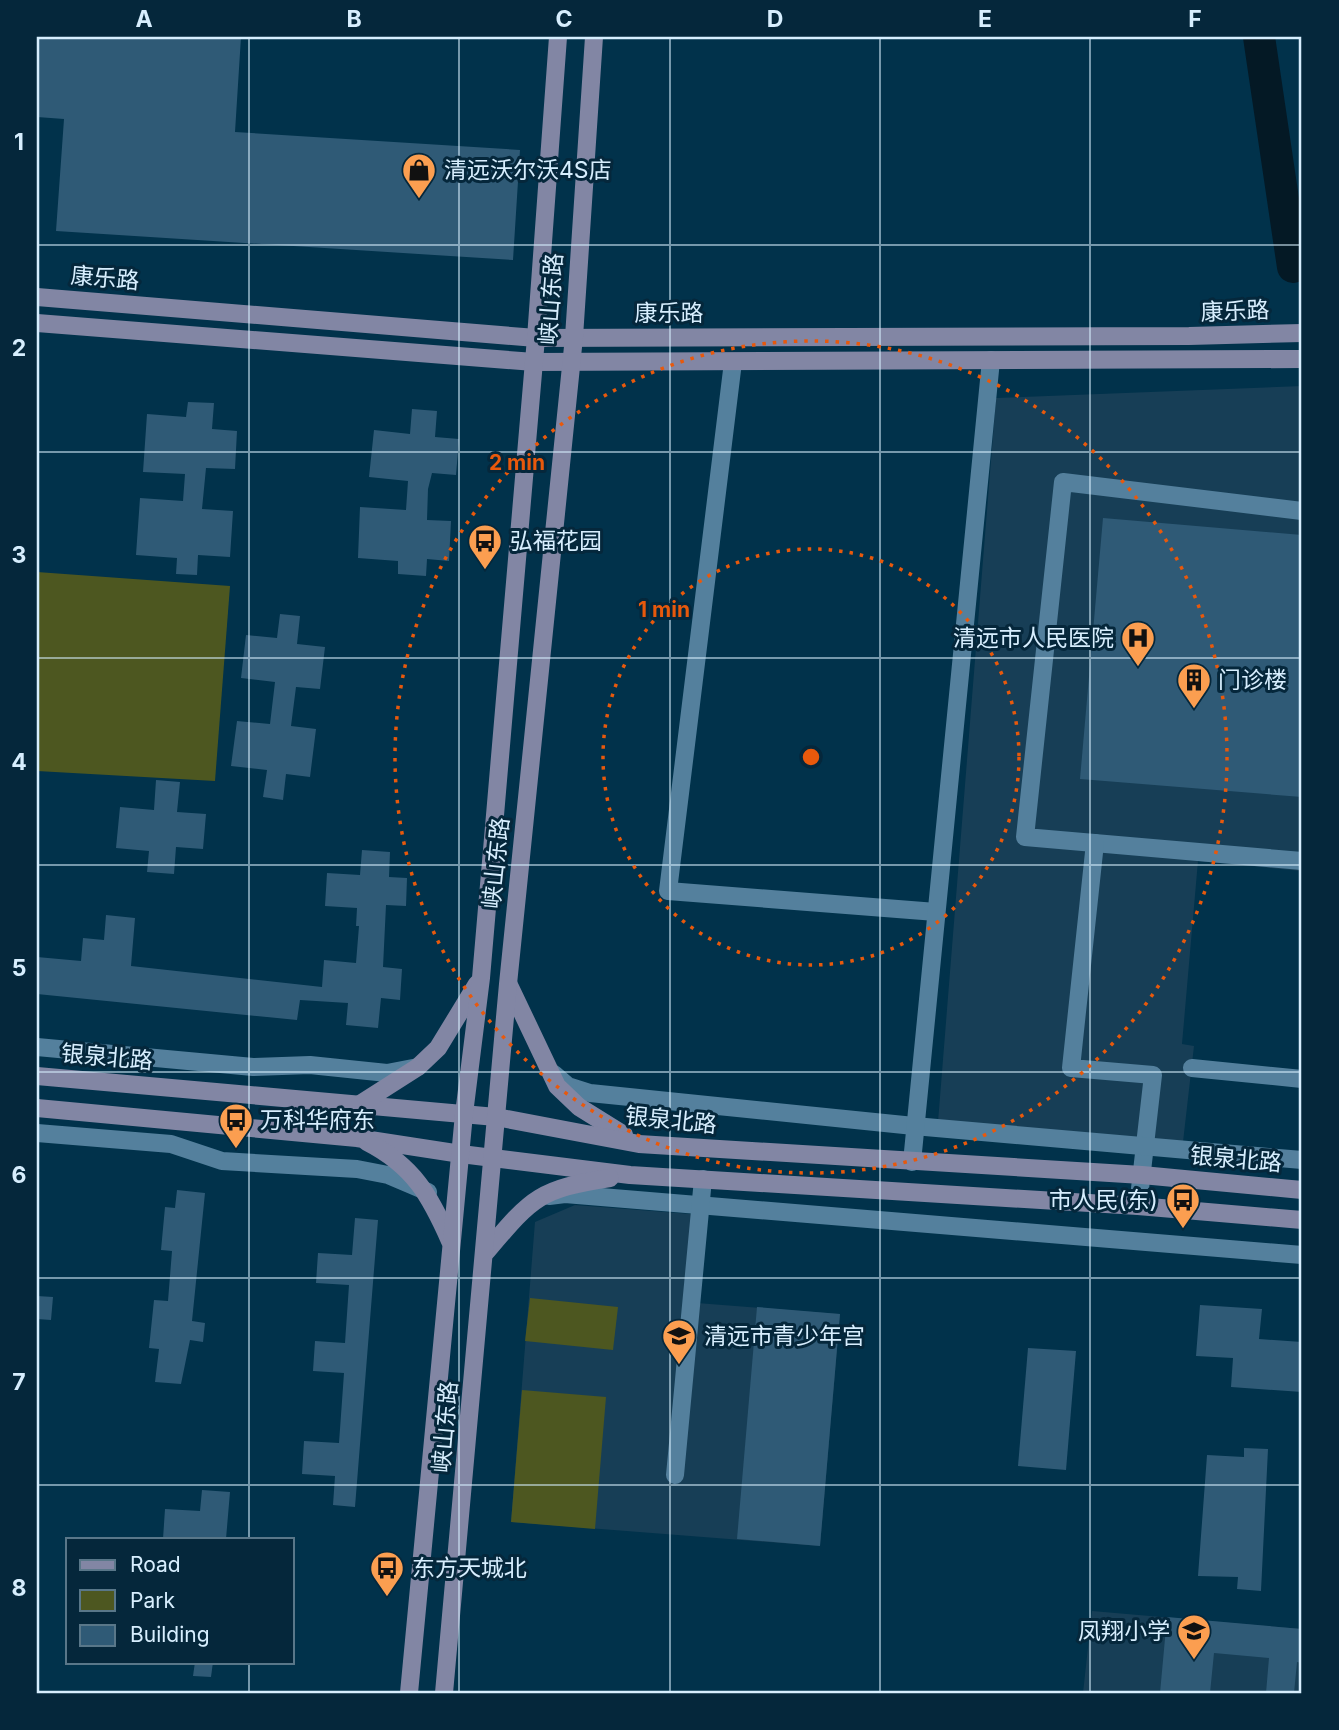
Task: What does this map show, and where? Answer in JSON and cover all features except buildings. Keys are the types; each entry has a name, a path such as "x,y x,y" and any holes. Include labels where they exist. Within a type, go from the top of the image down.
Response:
{"main road":[{"name":"峡山东路","path":"409,1693 464,1114 481,978 536,338 558,37"},
{"name":"峡山东路","path":"444,1693 486,1252 508,984 574,337 594,37"},
{"name":"康乐路","path":"37,297 536,338 1189,337 1302,333"},
{"name":"康乐路","path":"37,323 534,362 1302,359"},
{"path":"360,1104 418,1067 438,1048 481,978"},
{"path":"508,984 557,1086 579,1107 639,1144"},
{"name":"银泉北路","path":"37,1076 496,1117 639,1144 1142,1175 1302,1190"},
{"path":"37,1108 357,1138 630,1175 1138,1206 1302,1220"},
{"path":"357,1138 378,1148 428,1192 452,1243"},
{"path":"486,1252 526,1205 554,1189 630,1175"}],"street":[{"path":"912,1162 991,360"},
{"path":"733,362 668,891 936,912"},
{"path":"1302,511 1063,482 1025,837 1302,862"},
{"path":"1096,843 1071,1068 1153,1075 1138,1206"},
{"name":"银泉北路","path":"37,1047 253,1067 310,1065 387,1073 418,1067"},
{"name":"银泉北路","path":"546,1067 568,1086 590,1093 914,1126 1302,1160"},
{"path":"1192,1069 1302,1079"},
{"path":"37,1133 171,1144 222,1161 357,1169 388,1175 428,1192"},
{"path":"675,1475 703,1179"},
{"path":"526,1205 565,1194 1302,1255"}],"shaded area":[{"name":"清远市人民医院","path":"1302,386 1302,871 1198,861 1182,1044 1194,1046 1183,1142 938,1122 996,398"},
{"name":"清远市青少年宫","path":"575,1205 704,1215 697,1303 840,1314 820,1546 511,1522 535,1222"},
{"name":"凤翔小学","path":"1092,1611 1302,1629 1302,1693 1083,1693"}],"green space":[{"path":"37,572 230,586 215,781 37,771"},
{"path":"530,1298 618,1307 613,1350 525,1341"},
{"path":"522,1390 606,1397 595,1529 511,1522"}],"waterway":[{"path":"1259,37 1293,267"}],"place":[{"name":"清远沃尔沃4S店","path":"419,200"},
{"name":"弘福花园","path":"485,571"},
{"name":"清远市人民医院","path":"1138,668"},
{"name":"门诊楼","path":"1194,710"},
{"name":"万科华府东","path":"236,1150"},
{"name":"市人民(东)","path":"1183,1230"},
{"name":"清远市青少年宫","path":"679,1366"},
{"name":"东方天城北","path":"387,1598"},
{"name":"凤翔小学","path":"1194,1661"}]}
